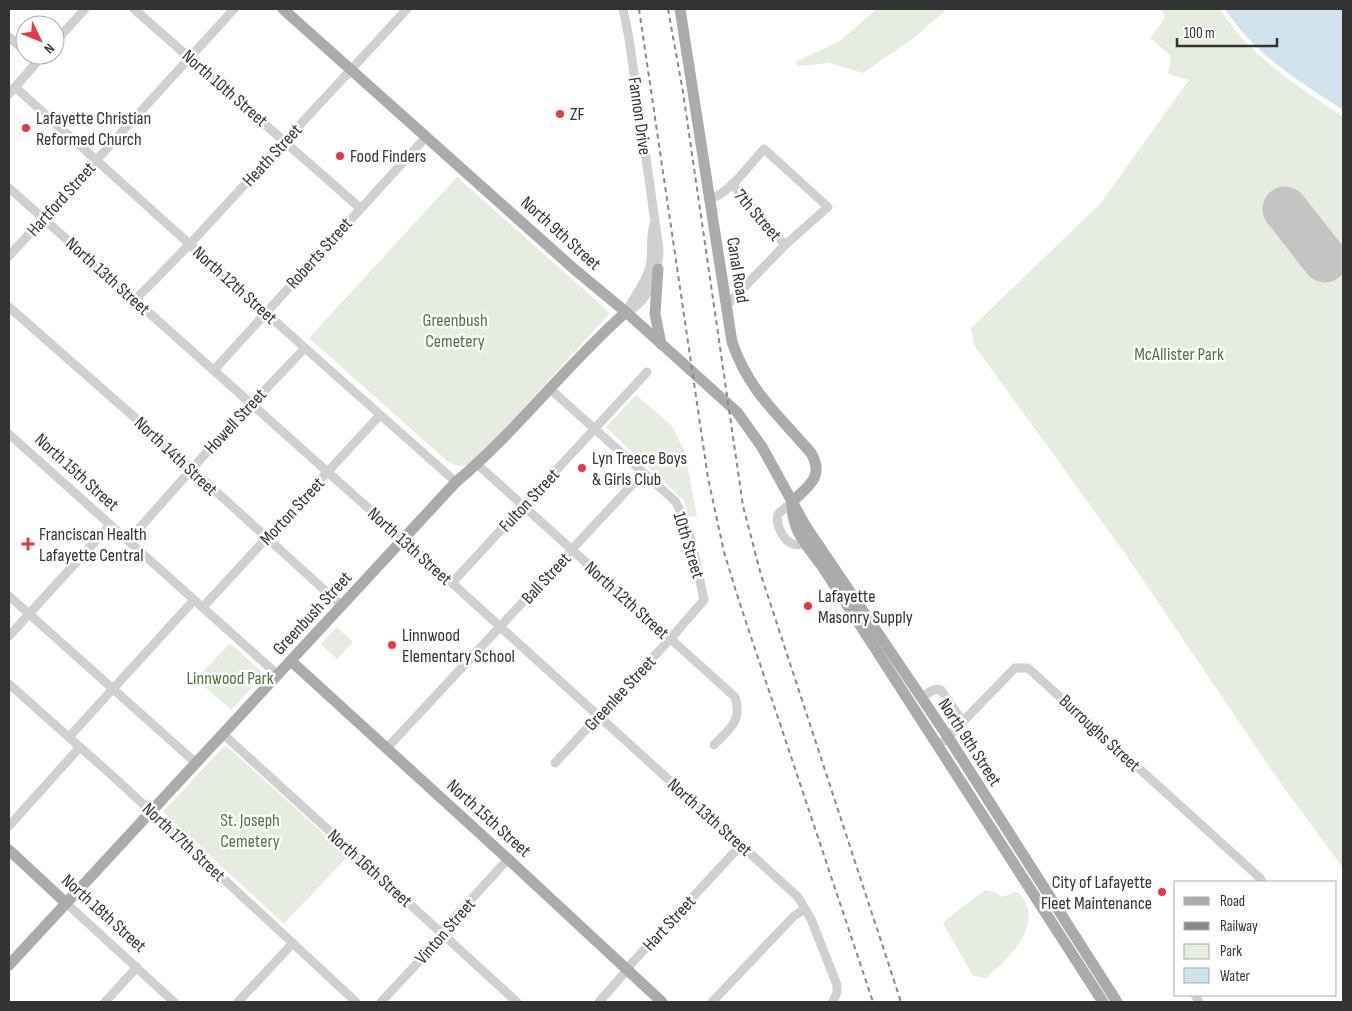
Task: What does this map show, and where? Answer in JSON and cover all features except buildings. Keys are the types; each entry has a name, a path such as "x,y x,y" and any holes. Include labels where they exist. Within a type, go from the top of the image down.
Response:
{"main road":[{"name":"North 9th Street","path":"283,9 737,412 762,447 806,525 948,737 1117,1002"},
{"name":"Canal Road","path":"680,9 732,342 745,373 764,402 804,445 815,460 817,469 815,477 792,502"},
{"path":"658,269 655,314 661,344"},
{"name":"Greenbush Street","path":"9,965 456,482 477,464 549,388 626,312"},
{"name":"North 9th Street","path":"792,502 792,516 805,544 822,566 1103,1002"},
{"name":"North 15th Street","path":"291,661 662,1002"},
{"name":"North 18th Street","path":"9,850 66,903"}],"street":[{"path":"65,31 85,9"},
{"name":"North 10th Street","path":"134,9 360,208"},
{"name":"Hartford Street","path":"9,256 234,9"},
{"name":"Heath Street","path":"135,300 189,245 406,9"},
{"name":"Fannon Drive","path":"622,9 628,38 659,250 658,269 650,289 635,308 626,312"},
{"path":"9,94 34,65"},
{"name":"North 12th Street","path":"15,87 189,245 456,482"},
{"name":"Roberts Street","path":"214,370 426,137"},
{"path":"709,200 718,196 732,184 764,149 828,207 785,245 726,306"},
{"name":"7th Street","path":"732,184 785,245"},
{"name":"North 13th Street","path":"9,188 452,583 798,897 825,952 837,985 837,992 833,1002"},
{"name":"Fannon Drive","path":"626,312 647,277 651,255 651,234 654,224"},
{"name":"North 14th Street","path":"9,307 133,416 342,606"},
{"name":"Howell Street","path":"128,541 304,348"},
{"name":"Fulton Street","path":"452,583 647,372"},
{"path":"549,388 643,473"},
{"name":"Morton Street","path":"203,607 380,415"},
{"name":"North 15th Street","path":"9,434 278,675"},
{"name":"North 12th Street","path":"477,464 735,697 738,706 737,717 714,745"},
{"name":"Ball Street","path":"387,748 643,473"},
{"name":"10th Street","path":"643,473 675,502 682,512 694,553 704,600"},
{"path":"9,636 110,525"},
{"path":"9,596 196,763"},
{"path":"69,737 194,600"},
{"name":"Greenlee Street","path":"555,763 704,600"},
{"name":"Burroughs Street","path":"938,747 1015,668 1028,668 1262,881"},
{"name":"North 17th Street","path":"10,686 69,737 356,1002"},
{"path":"921,698 933,690 941,690 963,722"},
{"name":"North 16th Street","path":"223,734 516,1002"},
{"path":"9,826 80,748"},
{"name":"Hart Street","path":"599,1002 631,964 741,845"},
{"name":"Vinton Street","path":"381,1002 440,939 442,933 508,859"},
{"name":"North 18th Street","path":"66,903 174,1002"},
{"path":"712,1002 794,916 805,909"},
{"path":"238,1002 293,943"},
{"path":"105,1002 137,967"}],"green space":[{"path":"877,9 947,9 915,37 863,73 830,63 798,66 795,62 840,41"},
{"name":"McAllister Park","path":"1162,9 1220,9 1232,26 1260,56 1292,82 1343,117 1343,868 1279,781 1124,552 974,345 971,328 1101,203 1189,80 1168,74 1171,56 1150,38 1165,18"},
{"name":"Greenbush Cemetery","path":"457,177 609,312 476,460 462,466 448,462 309,338"},
{"path":"636,395 672,426 685,452 697,516 689,517 684,501 606,427"},
{"path":"337,627 353,642 337,659 321,644"},
{"name":"Linnwood Park","path":"230,643 263,673 263,676 231,710 196,679"},
{"name":"St. Joseph Cemetery","path":"224,746 231,750 348,856 284,924 163,812"},
{"path":"985,890 995,892 1002,897 1015,892 1019,893 1026,905 1028,917 1021,940 1005,961 986,978 973,976 943,923"}],"water":[{"path":"1225,9 1343,9 1343,110 1264,54"}],"runway":[{"path":"1285,209 1325,260"}],"railway":[{"path":"639,9 708,478 724,552 873,1002"},
{"path":"668,9 683,92 743,506 761,575 901,1002"}],"place":[{"name":"ZF","path":"560,114"},
{"name":"Lafayette Christian Reformed Church","path":"26,128"},
{"name":"Food Finders","path":"340,156"},
{"name":"Lyn Treece Boys & Girls Club","path":"582,468"},
{"name":"Franciscan Health Lafayette Central","path":"28,544"},
{"name":"Lafayette Masonry Supply","path":"808,606"},
{"name":"Linnwood Elementary School","path":"392,645"},
{"name":"City of Lafayette Fleet Maintenance","path":"1162,892"}]}
